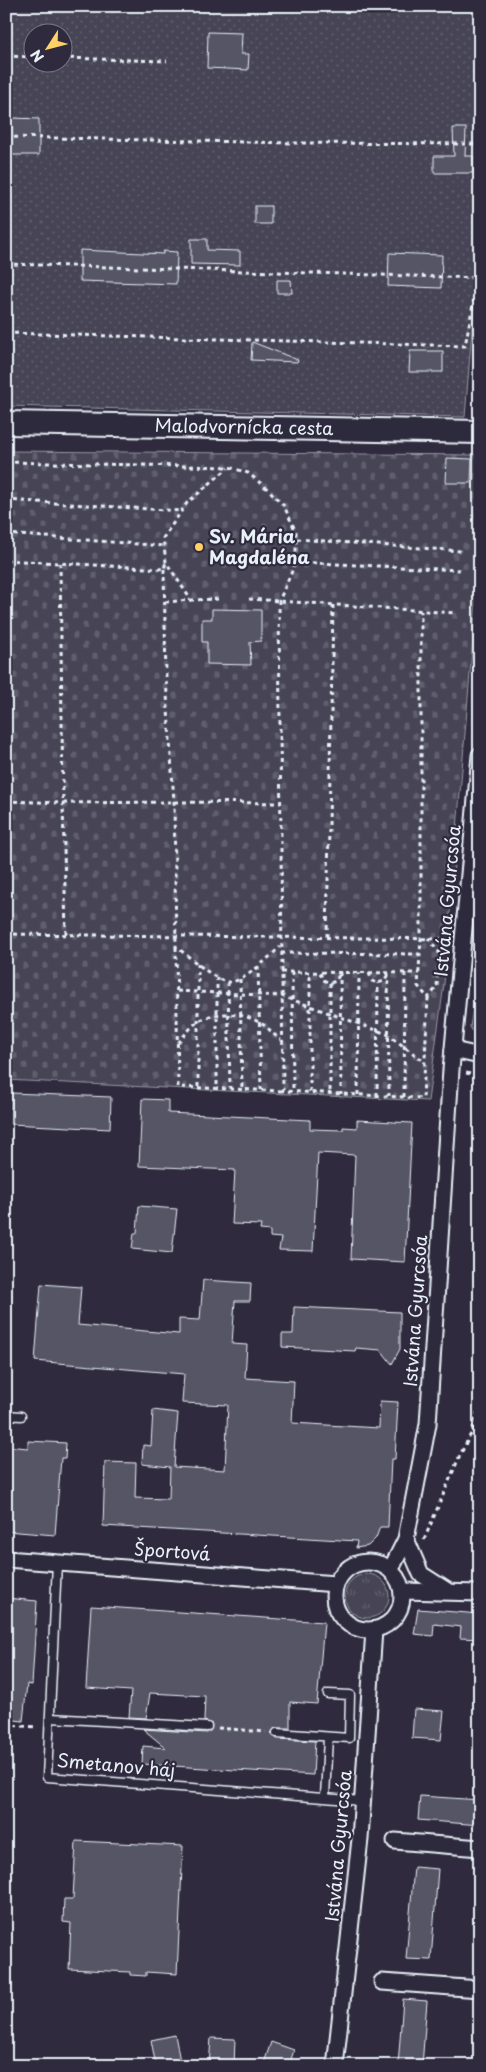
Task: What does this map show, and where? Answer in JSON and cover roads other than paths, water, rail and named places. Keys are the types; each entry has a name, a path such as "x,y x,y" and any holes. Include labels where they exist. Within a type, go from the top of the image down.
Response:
{"street":[{"name":"Malodvornícka cesta","path":"6,423 480,432"},
{"name":"Istvána Gyurcsóa","path":"391,1569 406,1539 428,1424 453,1050 480,755"},
{"path":"453,1050 480,1056"},
{"path":"406,1539 420,1574 447,1591"},
{"name":"Športová","path":"6,1559 336,1584"},
{"path":"359,1562 381,1563 391,1569 396,1575 402,1590 403,1600 396,1616 382,1627 374,1630 356,1628 342,1618 334,1602 336,1584 341,1574 359,1562"},
{"path":"402,1590 480,1593"},
{"name":"Istvána Gyurcsóa","path":"335,2066 363,1800 374,1630"},
{"path":"395,1841 480,1848"},
{"path":"382,1982 480,1990"}],"lane":[{"path":"6,1415 21,1416"},
{"name":"Smetanov háj","path":"57,1563 47,1777 363,1800"},
{"path":"277,1733 348,1738 350,1694 328,1694"},
{"path":"51,1718 207,1727"},
{"path":"325,1797 328,1738"}],"place":[{"name":"Sv. Mária Magdaléna","path":"199,547"}]}
